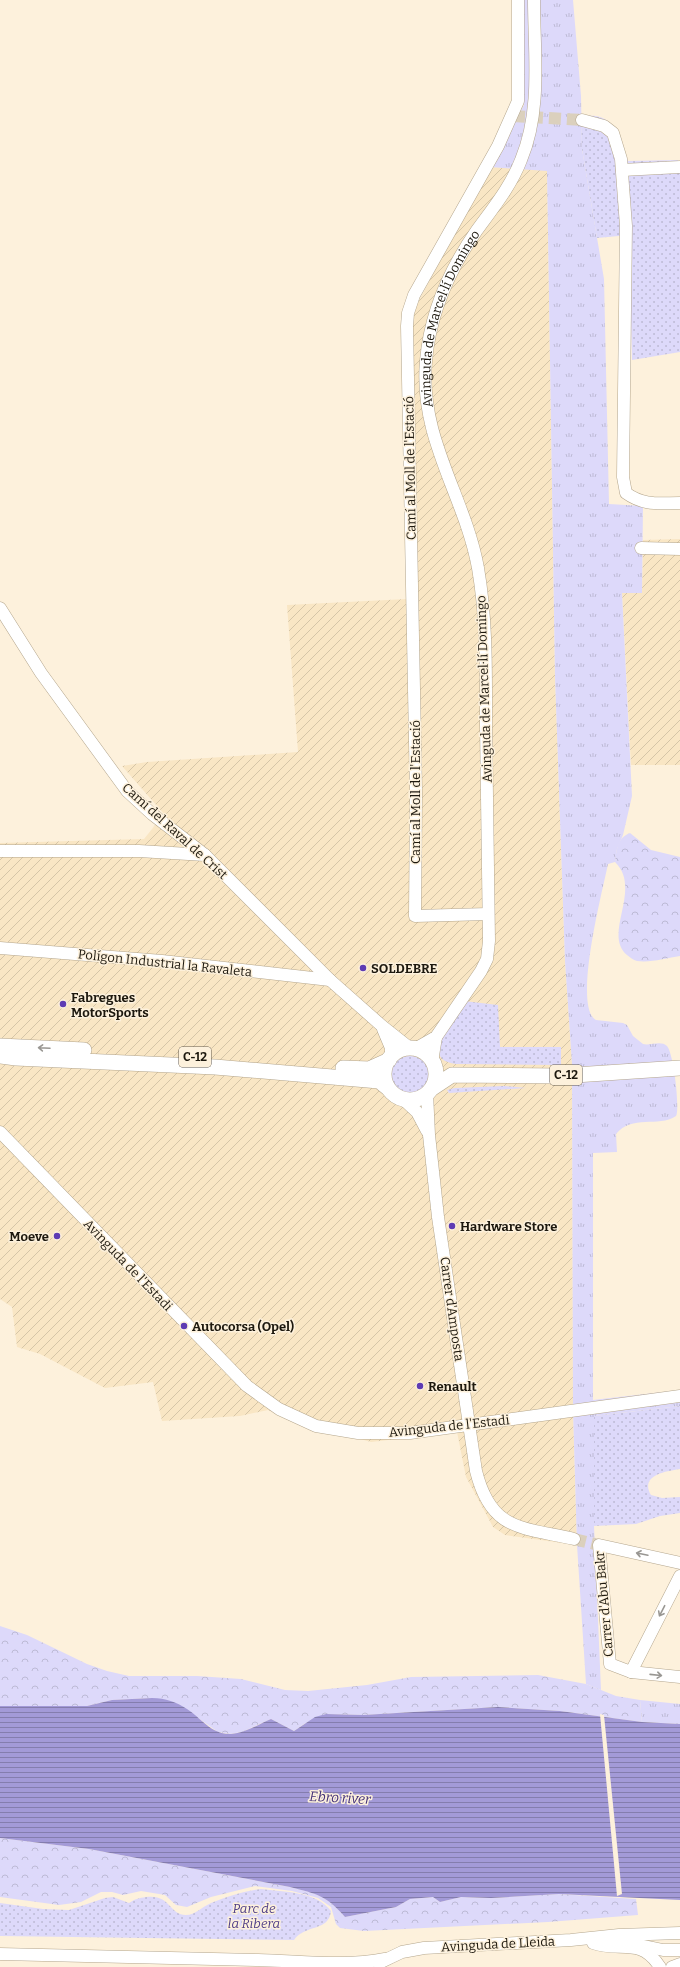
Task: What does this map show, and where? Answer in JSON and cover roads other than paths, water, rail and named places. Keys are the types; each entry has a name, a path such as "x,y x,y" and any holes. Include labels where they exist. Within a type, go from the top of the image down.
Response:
{"main road":[{"name":"C-12","path":"0,1046 307,1064 356,1069 368,1069 390,1059 400,1051 413,1049 422,1052 433,1063 452,1075 560,1076 680,1068"},
{"name":"C-12","path":"0,1056 215,1067 379,1081 394,1094 403,1099"},
{"path":"0,1059 16,1058"},
{"path":"389,1089 386,1083 384,1071 390,1059"},
{"path":"429,1091 435,1081 433,1063"},
{"path":"403,1099 416,1099 452,1075"}],"street":[{"name":"Camí al Moll de l'Estació","path":"488,914 415,916 416,793 408,313 414,295 498,146 516,108 518,95 518,0"},
{"name":"Avinguda de Marcel·lí Domingo","path":"436,1038 480,971 486,959 488,914 483,602 472,539 434,441 428,414 424,382 430,331 438,301 459,256 513,180 528,140 533,119 535,95 534,0"},
{"path":"582,120 604,126 613,134 621,159 626,226 623,477 626,493 647,504 680,503"},
{"path":"622,170 680,167"},
{"path":"641,548 680,549"},
{"name":"Camí del Raval de Crist","path":"0,608 41,673 127,791 152,814 205,855 330,980 382,1026 413,1049"},
{"path":"0,851 139,851 205,855"},
{"name":"Polígon Industrial la Ravaleta","path":"0,948 162,960 330,980"},
{"path":"382,1026 391,1048 390,1059"},
{"path":"413,1049 436,1038"},
{"path":"433,1063 436,1038"},
{"name":"Carrer d'Amposta","path":"429,1091 429,1135 438,1217 477,1477 481,1491 489,1506 500,1517 514,1525 574,1539"},
{"path":"403,1099 417,1112 429,1135"},
{"name":"Avinguda de l'Estadi","path":"0,1132 247,1386 279,1410 316,1426 358,1433 410,1433 680,1396"},
{"name":"Carrer d'Abu Bakr","path":"631,1672 610,1664 599,1545 680,1562"},
{"path":"680,1576 631,1672 680,1678"},
{"path":"571,1940 591,1936 675,1933"},
{"path":"662,1967 663,1950 666,1940 675,1933"},
{"path":"571,1940 593,1943 602,1946 632,1947 646,1951 653,1956 662,1967"},
{"name":"Avinguda de Lleida","path":"402,1952 424,1948 571,1940"},
{"path":"593,1943 619,1940 663,1950 680,1950"},
{"path":"292,1961 344,1966 369,1964 402,1952"},
{"path":"0,1954 72,1961 181,1963 292,1961 359,1957 402,1952"},
{"path":"372,1967 385,1959"},
{"path":"672,1967 680,1964"}],"water":[{"name":"Ebro river","path":"152,1698 175,1702 187,1709 212,1729 224,1734 247,1730 271,1719 294,1731 315,1717 326,1714 363,1715 498,1707 560,1711 642,1722 680,1724 680,1900 559,1894 491,1898 461,1897 440,1902 433,1897 410,1899 396,1907 345,1917 332,1904 320,1896 290,1887 89,1849 0,1838 0,1706 87,1706 112,1700"}],"tunnel":[{"path":"513,116 582,120"},
{"path":"574,1539 599,1545"}],"place":[{"name":"SOLDEBRE","path":"363,968"},
{"name":"Fabregues MotorSports","path":"63,1004"},
{"name":"Hardware Store","path":"452,1226"},
{"name":"Moeve","path":"57,1236"},
{"name":"Autocorsa (Opel)","path":"184,1326"},
{"name":"Renault","path":"420,1386"}],"park label":[{"name":"Parc de la Ribera","path":"254,1916"}]}
